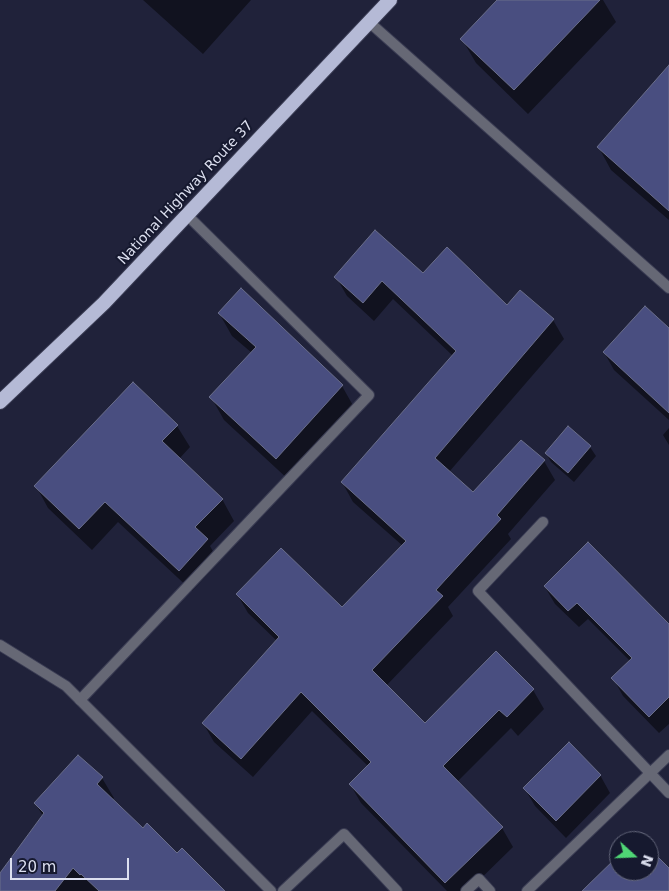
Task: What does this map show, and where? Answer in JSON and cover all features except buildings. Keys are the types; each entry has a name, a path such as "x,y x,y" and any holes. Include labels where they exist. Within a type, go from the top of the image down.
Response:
{"highway":[{"name":"National Highway Route 37","path":"0,402 104,303 390,0"}],"street":[{"path":"369,22 669,288"},
{"path":"80,700 369,395 186,215"},
{"path":"543,522 478,591 669,793"},
{"path":"0,645 66,686 271,891"},
{"path":"527,891 669,755"},
{"path":"283,891 344,834 397,891"},
{"path":"466,891 479,879 490,891"}]}
